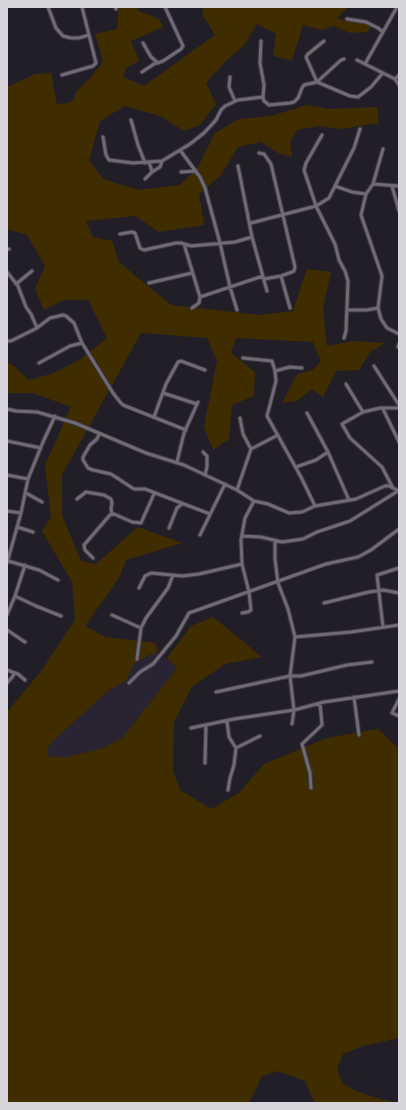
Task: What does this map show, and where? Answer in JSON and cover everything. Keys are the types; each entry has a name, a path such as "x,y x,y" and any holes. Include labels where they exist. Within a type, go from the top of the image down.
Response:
{"street":[{"path":"48,7 56,28 63,36 71,38 90,35"},
{"path":"62,75 94,66 96,64 82,7"},
{"path":"142,72 181,49 183,46 165,7"},
{"path":"365,64 397,7"},
{"path":"347,19 366,22 383,32"},
{"path":"261,41 260,62 264,85 263,97 264,101 269,105 290,103 298,98 304,85 317,82 344,59"},
{"path":"324,41 306,57 317,82 350,96 358,97 371,87 382,74"},
{"path":"143,43 153,59 158,63"},
{"path":"153,59 154,64"},
{"path":"357,60 382,74 395,79 399,85"},
{"path":"395,79 399,75"},
{"path":"230,77 229,87 235,101"},
{"path":"103,138 106,155 109,160 148,163 162,161 204,133 216,120 223,108 242,99 263,97"},
{"path":"131,120 138,146 152,172"},
{"path":"251,223 316,206 329,198 354,148 360,129"},
{"path":"322,135 304,167 316,206 335,244 339,260 346,273 348,281 348,310 346,335 344,338"},
{"path":"383,149 373,184 366,194 361,215 382,276 378,308 381,319 387,328 399,334"},
{"path":"180,150 203,182 208,195 237,310"},
{"path":"200,297 263,277 281,276 292,272 295,269 271,164 264,154 259,153"},
{"path":"145,179 160,167 162,161"},
{"path":"238,166 251,223 252,237 267,291"},
{"path":"181,172 196,171"},
{"path":"373,184 399,186"},
{"path":"335,186 352,192 366,194"},
{"path":"392,186 399,210"},
{"path":"120,234 135,233 142,250 176,243 191,246 235,242 252,237"},
{"path":"184,244 200,297 199,303 192,308"},
{"path":"16,284 32,271"},
{"path":"7,272 16,284 37,328"},
{"path":"149,283 192,273"},
{"path":"281,276 290,308"},
{"path":"348,310 367,310 378,308"},
{"path":"7,341 37,328 50,318 64,315 74,323 82,343 120,402 186,430"},
{"path":"39,363 70,346 82,343"},
{"path":"243,358 271,360 275,371 276,381 267,413 315,506"},
{"path":"154,417 166,384 179,361 204,370"},
{"path":"374,366 399,405"},
{"path":"275,371 290,367 302,368"},
{"path":"346,384 363,412"},
{"path":"163,393 197,403 184,433 177,462"},
{"path":"393,488 382,467 350,438 342,424 363,412 380,408 399,408"},
{"path":"7,409 38,412 75,423 150,454 177,462 237,490 254,501 268,504 289,513 302,512 315,506 349,500 366,495 385,486 399,491"},
{"path":"383,409 399,442"},
{"path":"307,413 328,452 349,500"},
{"path":"55,416 28,480 21,514 7,562 25,565 39,570 58,580"},
{"path":"237,490 251,448 244,434 240,418"},
{"path":"99,434 97,439 90,445 83,457 83,460 88,468 111,474 134,488 143,489 154,495 210,514"},
{"path":"251,448 278,435"},
{"path":"7,441 41,448"},
{"path":"203,452 207,456 205,475"},
{"path":"296,467 316,460 328,452"},
{"path":"7,475 28,480"},
{"path":"200,535 225,484"},
{"path":"242,536 259,537 287,542 300,540 328,528 346,523 399,491"},
{"path":"77,500 86,492 104,495 111,499 112,514"},
{"path":"26,493 42,502"},
{"path":"112,514 132,522 141,523 154,495"},
{"path":"242,613 250,610 242,564 242,536 246,518 254,501"},
{"path":"169,528 177,508 182,504"},
{"path":"7,511 21,514"},
{"path":"93,558 85,550 84,545 112,514"},
{"path":"17,528 33,532"},
{"path":"129,684 140,672 153,664 176,636 189,613 326,564 358,557 371,550 399,529"},
{"path":"275,540 278,582 288,609 295,637 290,676 294,710 292,724"},
{"path":"7,545 12,546"},
{"path":"139,588 145,576 149,574 199,574 242,564"},
{"path":"7,615 25,565"},
{"path":"383,627 377,575 399,568"},
{"path":"137,659 141,628 146,618 168,588 173,575"},
{"path":"324,603 364,593 379,591 399,593"},
{"path":"15,596 61,616"},
{"path":"112,615 141,628"},
{"path":"295,637 351,632 399,625"},
{"path":"7,630 25,642"},
{"path":"216,692 290,676 301,676 335,667 372,662"},
{"path":"7,670 18,674 25,680"},
{"path":"7,683 14,673"},
{"path":"191,728 294,710 320,703 399,691"},
{"path":"354,697 359,735"},
{"path":"399,699 392,713 399,716"},
{"path":"311,788 310,773 302,744 322,725 320,703"},
{"path":"227,721 229,737 236,748 234,765 228,790"},
{"path":"205,763 206,725"},
{"path":"236,748 260,736"}],"shaded area":[{"path":"119,7 138,7 137,10 159,19 163,27 131,41 139,61 126,68 123,77 144,86 215,35 202,14 204,7 348,7 337,18 347,21 371,23 368,32 350,33 334,26 322,30 303,25 292,60 273,56 276,34 257,24 245,44 226,61 206,83 216,104 200,125 184,131 160,116 125,106 100,121 89,160 103,179 138,190 180,185 198,167 215,133 239,119 271,116 307,105 329,109 377,107 379,123 340,129 319,126 297,130 290,142 292,157 280,154 261,142 238,147 221,175 199,194 204,225 159,232 135,216 86,221 93,237 112,241 119,262 171,305 259,315 293,311 307,269 331,272 323,309 327,346 354,341 385,343 370,352 359,370 336,371 323,397 312,389 297,401 282,403 297,374 313,370 321,361 313,342 236,338 231,353 255,372 254,396 232,405 229,439 213,450 204,427 217,361 207,338 141,333 62,475 62,515 81,561 96,564 138,527 182,543 126,560 119,578 85,626 105,637 155,643 158,652 149,655 134,664 126,681 109,690 53,741 47,750 49,757 66,757 103,748 123,737 177,668 167,658 191,626 213,617 262,657 225,664 192,687 174,722 173,771 180,790 211,809 239,793 264,764 327,738 378,729 399,749 399,1038 363,1046 343,1054 337,1069 342,1083 356,1091 398,1103 315,1103 305,1081 277,1071 262,1076 249,1103 7,1103 7,712 42,670 75,620 72,582 42,531 51,517 45,465 71,407 33,393 7,393 7,362 14,366 29,380 54,373 81,359 107,338 88,300 64,300 44,310 35,289 45,266 27,235 10,230 7,231 7,87 35,74 51,73 57,104 68,103 74,99 76,92 103,62 95,34 117,29"},
{"path":"158,652 177,668 123,737 103,748 66,757 49,757 47,750 53,741 109,690 126,681 134,664 149,655"}]}
